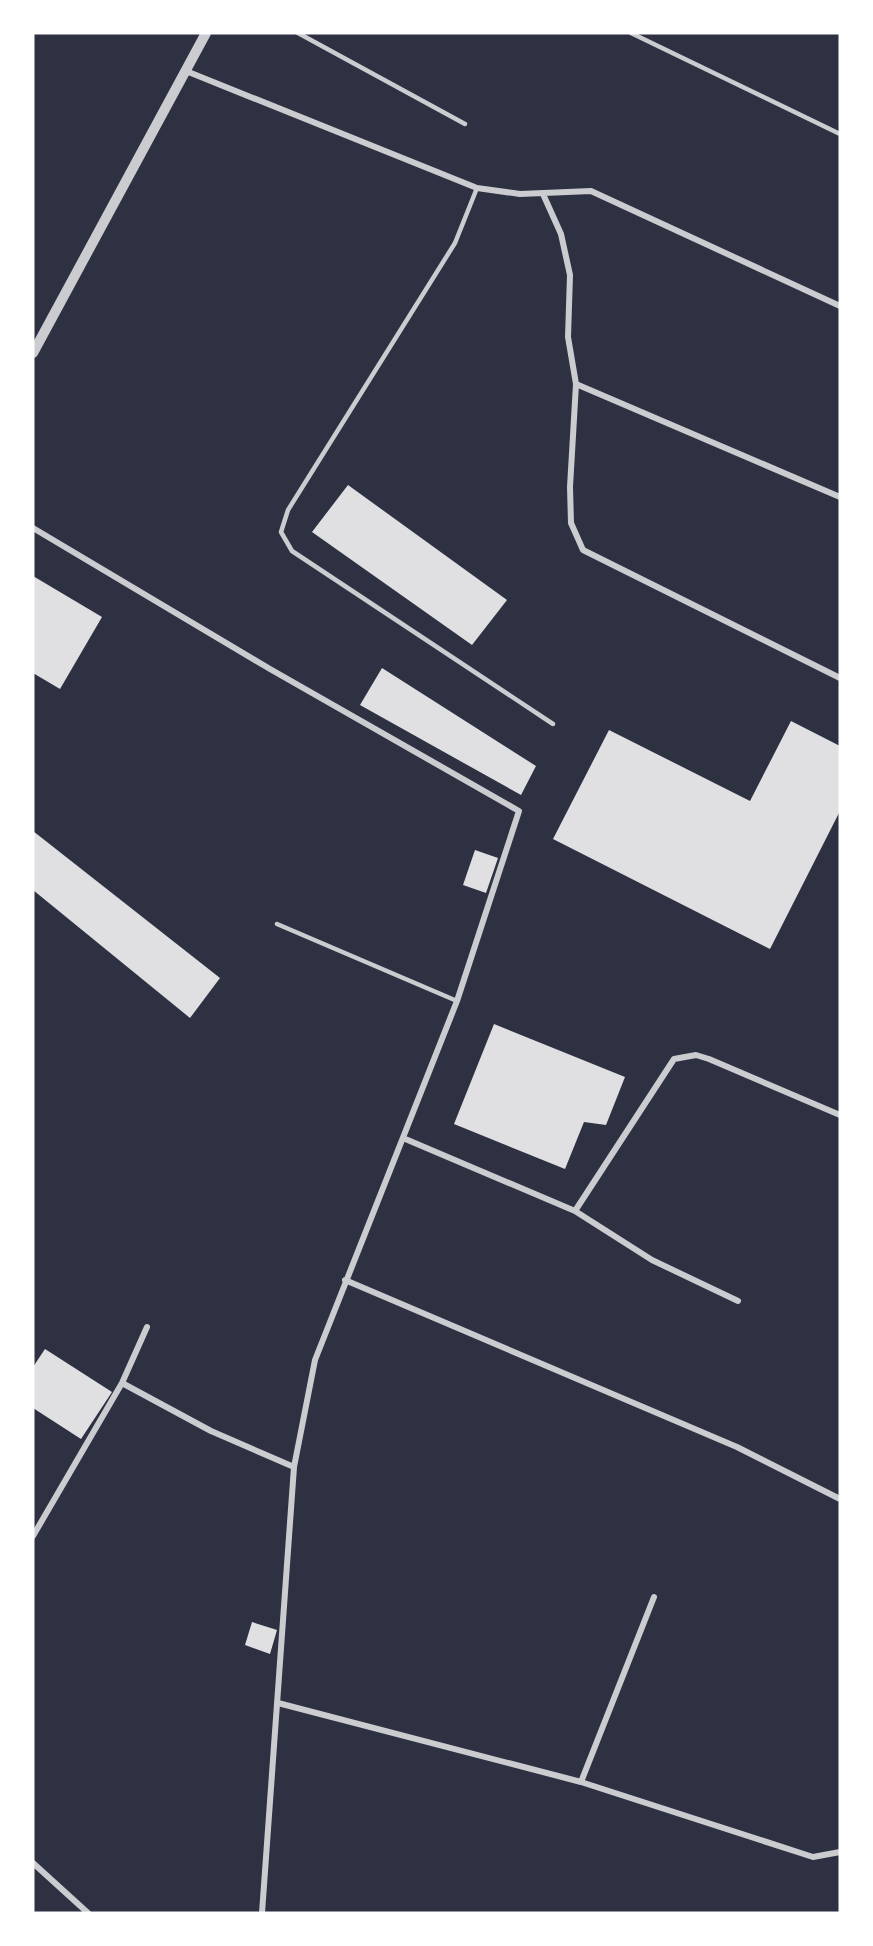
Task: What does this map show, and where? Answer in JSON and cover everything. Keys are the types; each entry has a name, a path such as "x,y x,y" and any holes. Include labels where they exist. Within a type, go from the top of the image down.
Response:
{"street":[{"path":"33,353 206,33"},
{"path":"186,71 477,188 520,194 591,191 840,306"},
{"path":"543,194 561,234 570,275 568,337 576,384 570,505 571,523 584,550 840,678"},
{"path":"576,384 840,497"},
{"path":"33,528 270,669 519,811 457,1001 315,1360 294,1467 262,1913"},
{"path":"575,1211 674,1059 696,1055 709,1059 840,1115"},
{"path":"403,1138 575,1211 652,1260 738,1301"},
{"path":"345,1280 737,1447 840,1499"},
{"path":"33,1536 122,1383 147,1327"},
{"path":"122,1383 211,1431 294,1467"},
{"path":"581,1782 654,1597"},
{"path":"278,1703 581,1782 813,1857 840,1852"},
{"path":"33,1863 88,1913"}],"lane":[{"path":"298,33 465,124"},
{"path":"631,33 840,134"},
{"path":"477,188 455,243 288,510 281,532 292,551 553,724"},
{"path":"277,924 457,1001"}],"building":[{"path":"348,485 507,600 472,645 312,532"},
{"path":"33,576 102,617 60,689 33,673"},
{"path":"382,668 536,766 521,795 360,705"},
{"path":"791,721 840,746 840,811 770,949 553,839 609,730 750,801"},
{"path":"33,831 220,978 190,1018 33,890"},
{"path":"475,850 498,858 486,893 463,885"},
{"path":"494,1024 625,1077 606,1125 584,1122 565,1169 454,1124"},
{"path":"45,1349 112,1392 81,1439 33,1408 33,1367"},
{"path":"252,1622 277,1630 270,1654 245,1645"}]}
